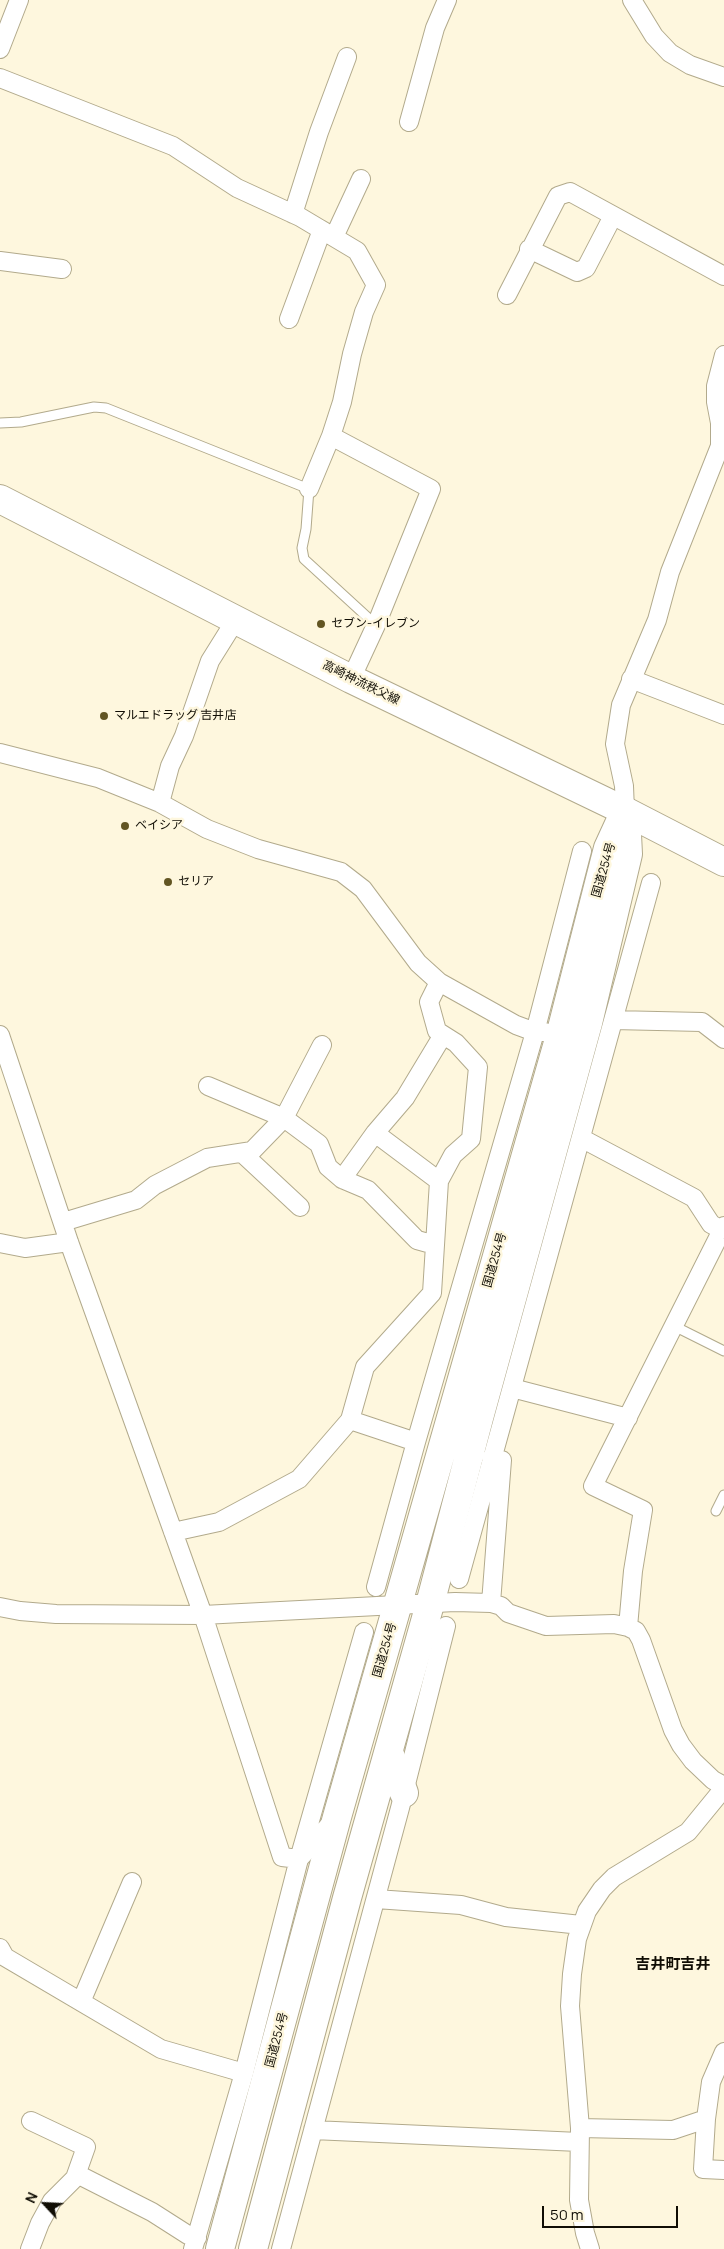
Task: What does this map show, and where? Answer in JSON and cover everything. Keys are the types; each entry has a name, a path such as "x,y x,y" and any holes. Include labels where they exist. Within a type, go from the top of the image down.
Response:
{"main road":[{"name":"高崎神流秩父線","path":"0,499 235,621 625,811 724,862"},
{"name":"国道254号","path":"254,2249 347,1898 430,1604 595,996 628,854 625,811"},
{"name":"国道254号","path":"203,2243 337,1817 398,1606 548,1032 608,848 625,811"},
{"path":"389,1752 404,1793"}],"street":[{"path":"0,49 19,0"},
{"path":"410,122 435,28 447,0"},
{"path":"617,0 635,5 654,36 670,53 690,65 724,77"},
{"path":"293,214 319,132 347,57"},
{"path":"0,78 173,146 237,188 293,214 357,251 376,285 364,312 352,354 342,402 331,436 309,489"},
{"path":"289,319 328,234 360,179"},
{"path":"507,295 558,196 570,192 724,276"},
{"path":"530,249 577,272 586,268 613,216"},
{"path":"0,261 62,269"},
{"path":"625,811 624,786 615,744 621,705 658,620 670,572 720,446 720,423 716,402 716,386 724,355"},
{"path":"331,436 430,489 376,625 351,679"},
{"path":"160,803 170,766 184,736 210,661 235,621"},
{"path":"631,679 724,715"},
{"path":"0,753 98,778 160,803 207,829 249,845 341,872 363,889 418,963 439,982 516,1024 548,1032"},
{"path":"376,1588 417,1437 548,1032 582,851"},
{"path":"459,1579 651,883"},
{"path":"173,1532 219,1522 299,1479 350,1420 365,1367 432,1293 439,1181 453,1155 471,1139 478,1067 456,1043 437,1030 429,1002 439,982"},
{"path":"595,996 608,1044"},
{"path":"613,1020 702,1022 724,1039"},
{"path":"342,1179 375,1133 406,1098 443,1034"},
{"path":"0,1035 69,1242 203,1615 282,1857 299,1859"},
{"path":"63,1222 136,1200 156,1185 207,1158 252,1151 284,1118 322,1045"},
{"path":"208,1086 284,1118 319,1144 328,1167 342,1179 368,1190 417,1240 435,1245"},
{"path":"375,1133 439,1181"},
{"path":"581,1138 694,1198 710,1224 723,1228 593,1486 643,1510 633,1570 628,1627"},
{"path":"242,1153 300,1207"},
{"path":"0,1243 25,1248 69,1242"},
{"path":"479,1418 513,1384"},
{"path":"513,1384 628,1418"},
{"path":"350,1420 417,1437"},
{"path":"417,1437 428,1494"},
{"path":"491,1458 502,1460 491,1603"},
{"path":"0,1607 20,1612 56,1614 203,1615 455,1602 491,1603 501,1606 508,1613 529,1622 546,1626 614,1624 636,1631 641,1640 673,1730 681,1745 693,1761 713,1780 724,1787 688,1832 614,1877 594,1899 581,1925 574,1952 570,2006 580,2135 579,2200 581,2219 590,2249"},
{"path":"280,2249 376,1899 446,1626"},
{"path":"75,2178 80,2176 152,2212 203,2243 299,1859 364,1632"},
{"path":"299,1859 337,1817"},
{"path":"81,2002 132,1882"},
{"path":"376,1899 461,1905 506,1917 581,1925"},
{"path":"0,1948 5,1957 161,2049 244,2074"},
{"path":"724,2052 711,2082 706,2119 703,2169 724,2170"},
{"path":"313,2130 580,2135 673,2130 706,2119"},
{"path":"30,2249 40,2223 52,2201 75,2178 86,2147 31,2121"},
{"path":"285,2229 295,2249"}],"lane":[{"path":"0,423 21,422 94,407 106,408 309,489 306,529 302,548 304,559 376,625"},
{"path":"674,1326 724,1351"},
{"path":"716,1511 724,1495"}],"place":[{"name":"セブン-イレブン","path":"321,624"},
{"name":"マルエドラッグ 吉井店","path":"104,716"},
{"name":"ベイシア","path":"125,826"},
{"name":"セリア","path":"168,882"}],"district":[{"name":"吉井町吉井","path":"673,1965"}]}
